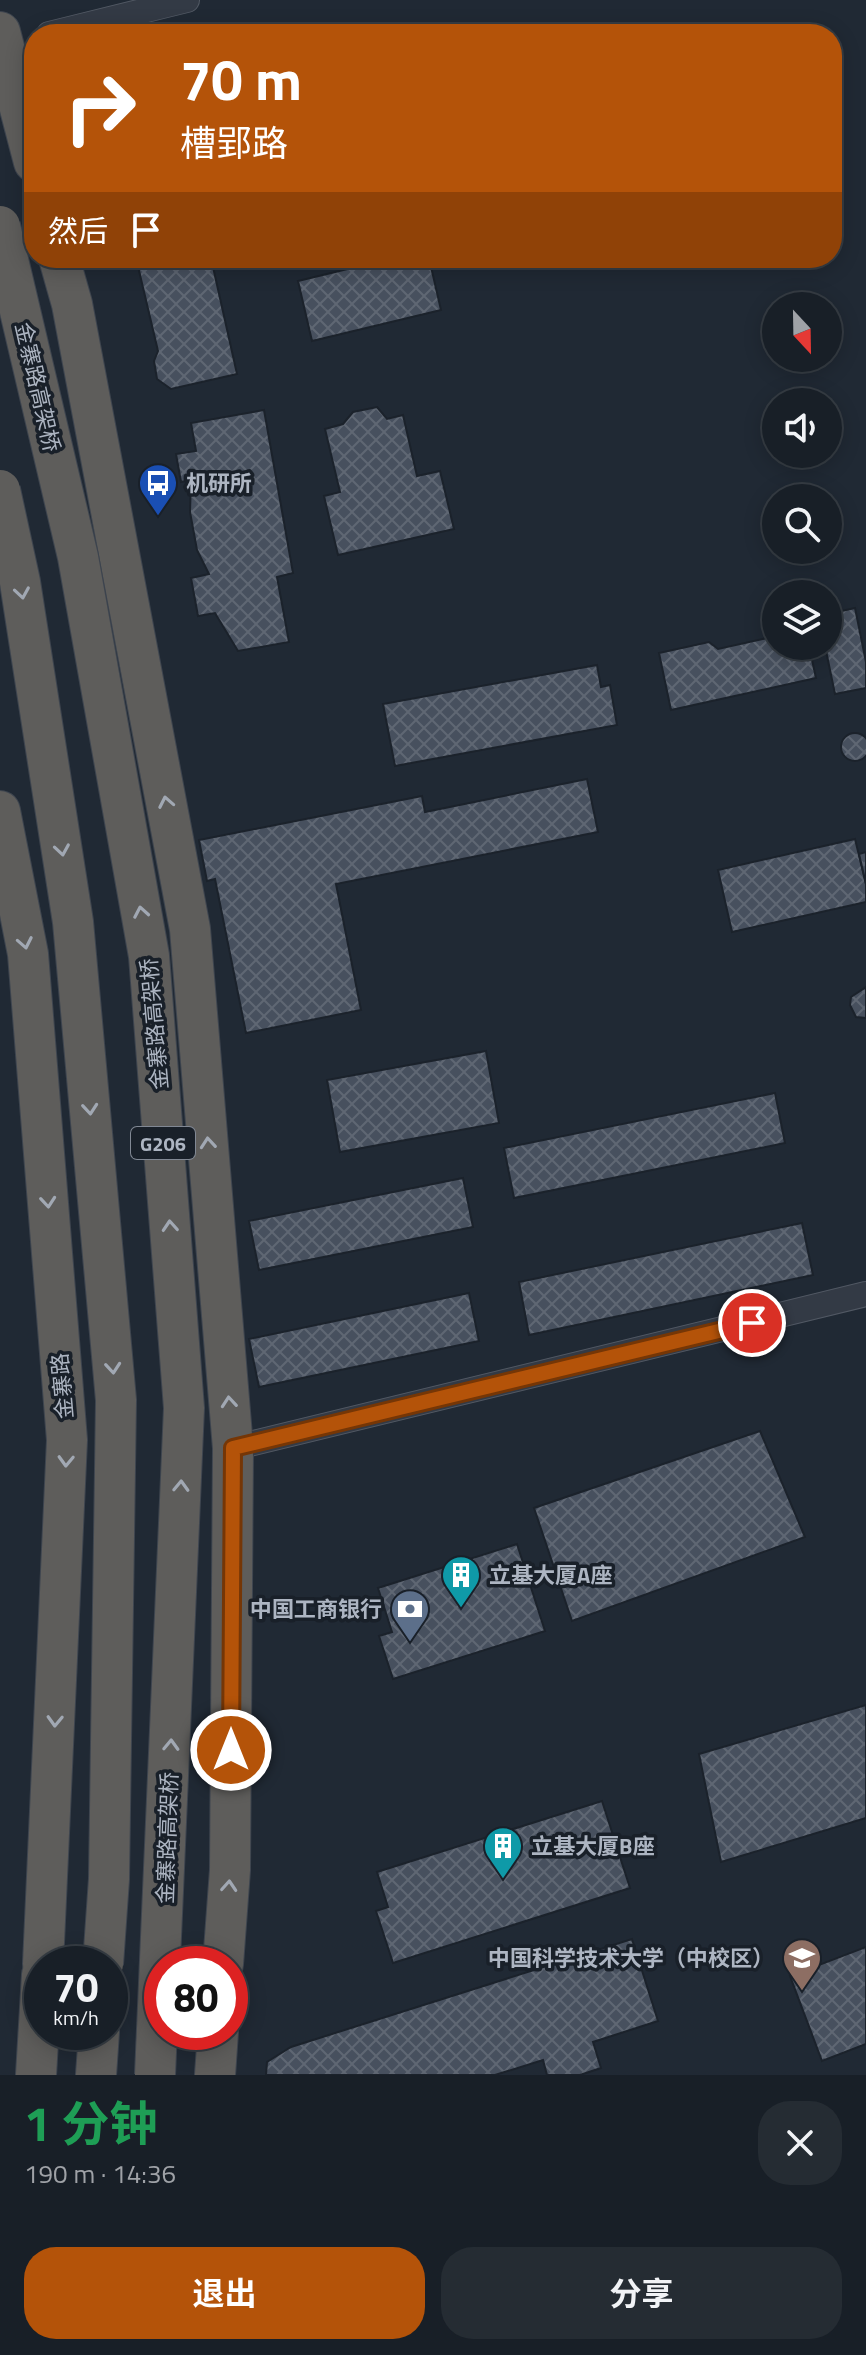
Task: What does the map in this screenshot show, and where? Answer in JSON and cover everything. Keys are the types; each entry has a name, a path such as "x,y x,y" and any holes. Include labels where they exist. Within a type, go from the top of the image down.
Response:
{"highway":[{"path":"12,38 24,106"},
{"name":"金寨路高架桥","path":"0,226 78,557 149,956 184,1408 155,2075"},
{"path":"62,268 72,304 190,929 233,1448 230,1870 224,1946"},
{"path":"0,490 20,582 73,922 116,1400 109,1879 104,1946"},
{"name":"金寨路","path":"0,811 28,954 67,1440 44,1946"},
{"path":"36,2075 38,2050"},
{"path":"96,2075 98,2050"},
{"path":"215,2075 217,2050"}],"street":[{"path":"90,24 187,0"},
{"path":"233,1448 866,1294"}],"building":[{"path":"138,268 213,268 237,374 171,389 157,379 154,361 158,351"},
{"path":"352,268 431,268 441,310 312,341 298,281"},
{"path":"377,407 387,419 403,415 417,476 440,471 454,529 338,555 324,496 340,492 325,429 343,424 353,412"},
{"path":"264,410 293,573 277,577 289,642 238,651 215,613 198,616 191,578 209,574 197,550 190,512 191,480 181,482 176,454 196,451 191,423"},
{"path":"855,608 866,662 866,688 835,694 828,660 842,660 842,611"},
{"path":"762,639 762,660 812,660 816,678 671,710 659,653 709,642 718,649"},
{"path":"597,665 601,687 610,685 617,725 395,766 383,704"},
{"path":"855,733 865,737 865,757 855,761 845,757 841,747 845,737"},
{"path":"587,779 598,832 336,884 361,1010 246,1033 215,879 207,881 199,840 422,796 425,812"},
{"path":"855,839 866,884 866,902 732,932 718,870"},
{"path":"866,852 866,884 859,854"},
{"path":"866,987 866,1018 856,1017 850,1005 851,997"},
{"path":"486,1051 499,1123 340,1152 327,1080"},
{"path":"775,1093 785,1143 514,1198 504,1148"},
{"path":"463,1178 473,1227 259,1270 249,1221"},
{"path":"802,1223 813,1275 529,1335 519,1282"},
{"path":"469,1293 479,1341 259,1387 249,1339"},
{"path":"760,1431 805,1537 572,1621 534,1508"},
{"name":"立基大厦A座","path":"517,1544 545,1631 393,1679 379,1636 392,1632 378,1588"},
{"path":"866,1705 866,1818 721,1862 699,1754"},
{"name":"立基大厦B座","path":"602,1801 630,1888 393,1963 376,1911 388,1907 377,1872"},
{"path":"632,1939 658,2021 593,2042 601,2068 580,2075 547,2075 543,2060 495,2075 266,2075 267,2062 291,2047"},
{"path":"866,1947 866,2044 822,2061 790,1976"}],"place":[{"name":"机研所","path":"158,517"},
{"name":"立基大厦A座","path":"461,1609"},
{"name":"中国工商银行","path":"410,1643"},
{"name":"立基大厦B座","path":"503,1880"},
{"name":"中国科学技术大学（中校区）","path":"802,1992"}],"route":[{"path":"231,1750 233,1448 752,1323"}]}
